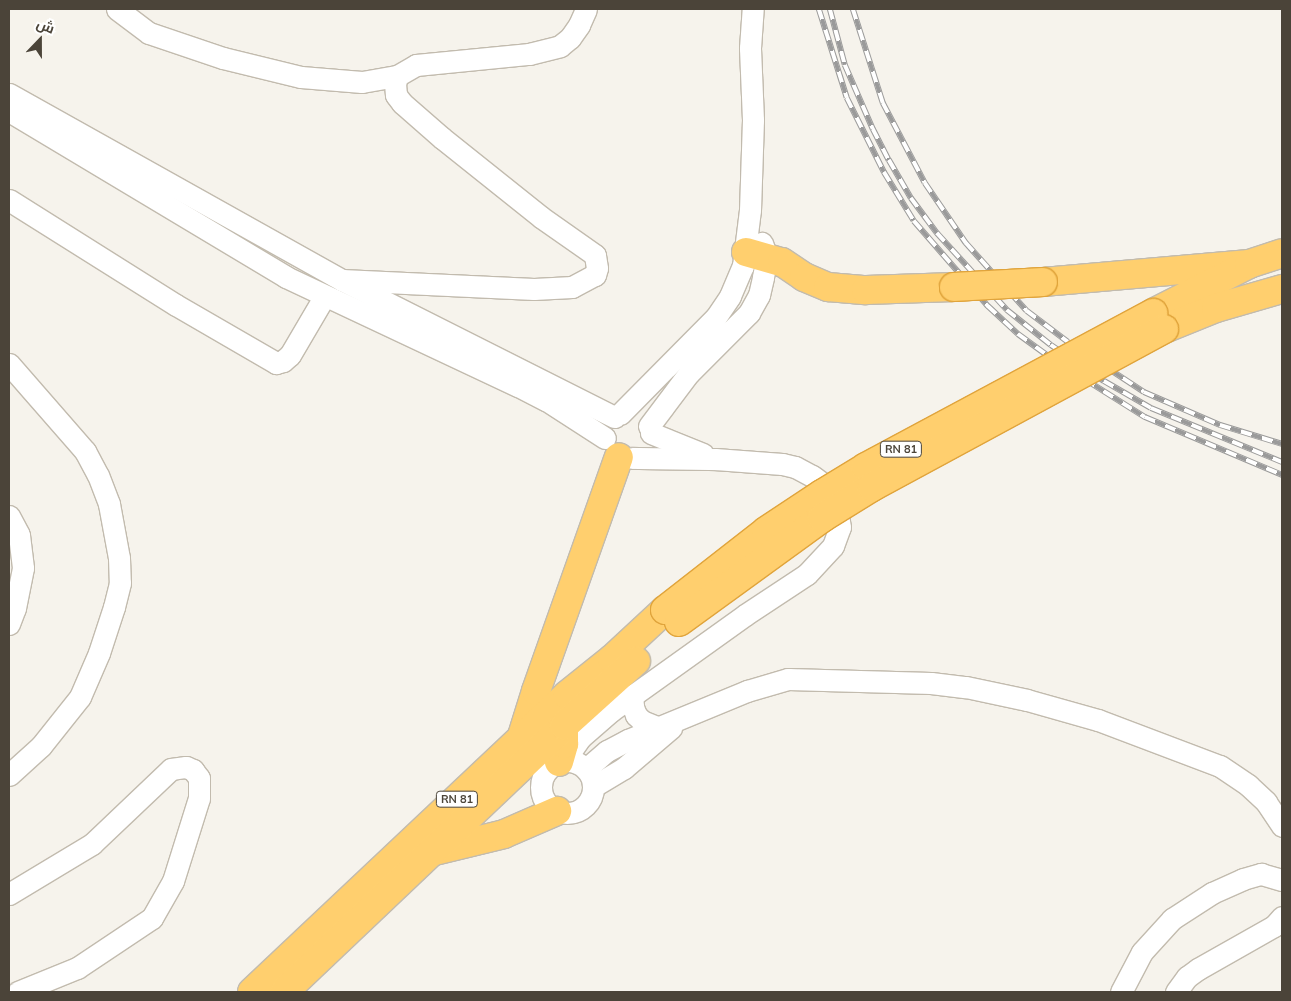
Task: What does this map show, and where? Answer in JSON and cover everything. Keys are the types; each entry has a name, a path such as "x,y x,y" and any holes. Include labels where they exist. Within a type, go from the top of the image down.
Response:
{"highway":[{"name":"RN 81","path":"284,992 564,726 672,617 766,531 866,467 1158,321 1249,264 1282,253"},
{"path":"756,255 782,262 813,281 840,289 954,287 1043,282 1249,264"},
{"name":"RN 81","path":"1158,321 1216,308 1282,289"},
{"path":"521,739 619,451"},
{"name":"RN 81","path":"252,992 567,695 612,659 672,617"},
{"path":"564,726 564,744 577,769"},
{"path":"431,852 504,834 557,811"}],"street":[{"path":"117,9 149,33 223,58 291,75 362,82 397,76 416,65 529,54 560,46 575,31 586,9"},
{"path":"619,451 644,452 648,446 650,430 689,372 748,313 761,288 750,210 753,120 750,48 752,9"},
{"path":"342,280 534,289 572,287 595,275 597,268 595,255 542,217 442,138 402,102 396,95 395,84 397,76"},
{"path":"9,94 342,280 617,415 634,413 645,420 650,430 714,459"},
{"path":"9,111 286,278 546,400 619,451 782,464 812,476 826,486 835,500 840,519 837,537 823,560 807,574 744,615 611,711 577,769 588,803 582,809 574,812 557,811 549,806 541,790 545,773 577,769 624,768 683,718"},
{"path":"9,200 176,305 276,363 283,361 290,355 324,297"},
{"path":"619,451 606,426 649,387 723,308 738,280 756,255"},
{"path":"9,364 85,451 109,504 119,558 120,575 114,607 80,697 41,746 9,775"},
{"path":"9,516 19,535 23,568 15,608 9,624"},
{"path":"577,769 607,751 659,728 747,691 788,679 863,680 966,687 1027,700 1098,720 1220,766 1248,785 1266,802 1282,826"},
{"path":"632,695 636,715 642,721 659,728"},
{"path":"9,894 92,844 171,769 186,767 193,770 199,778 199,798 173,881 152,918 77,968 18,992"},
{"path":"1121,992 1142,952 1172,919 1212,894 1243,879 1261,874 1282,880"},
{"path":"1176,992 1187,977 1198,969 1274,926 1282,917"}],"railway":[{"path":"819,9 847,98 884,172 914,221 988,306 1018,334 1048,356 1145,417 1282,475"},
{"path":"830,9 845,65 873,129 911,198 937,233 1007,310 1051,345 1104,381 1151,408 1282,462"},
{"path":"853,9 883,103 925,183 966,243 1027,311 1068,342 1144,392 1220,425 1282,444"}]}
